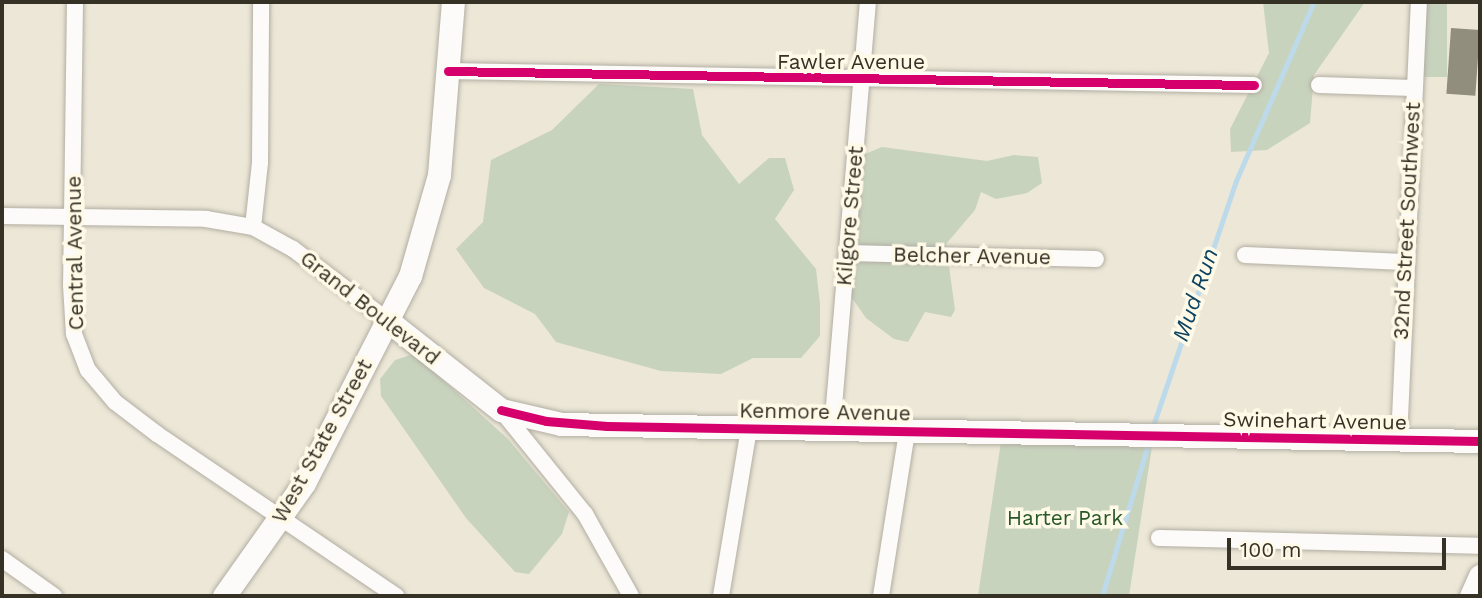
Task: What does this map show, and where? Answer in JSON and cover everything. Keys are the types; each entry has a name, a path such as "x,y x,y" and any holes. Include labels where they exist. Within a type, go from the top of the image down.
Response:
{"street":[{"name":"Central Avenue","path":"75,2 72,318 88,370 115,402 157,434 396,596"},
{"path":"253,228 260,163 261,2"},
{"name":"West State Street","path":"224,596 282,518 410,276 434,199 453,2"},
{"name":"Kilgore Street","path":"832,429 868,2"},
{"name":"32nd Street Southwest","path":"1399,440 1404,262 1419,2"},
{"name":"Fawler Avenue","path":"448,71 1254,85"},
{"path":"1319,85 1413,88"},
{"name":"Grand Boulevard","path":"2,216 206,219 253,228 293,249 501,410 585,514 631,596"},
{"name":"Belcher Avenue","path":"847,253 1096,259"},
{"path":"1245,256 1404,262"},
{"name":"Kenmore Avenue","path":"501,410 561,424 1148,434"},
{"path":"721,596 749,428"},
{"path":"881,596 908,431"},
{"name":"Swinehart Avenue","path":"1148,434 1480,441"},
{"path":"1158,538 1480,546"},
{"path":"2,559 54,596"},
{"path":"1471,596 1480,576"}],"green space":[{"path":"1263,2 1365,2 1314,75 1310,123 1267,150 1231,152 1230,129 1269,53"},
{"path":"1419,2 1447,2 1447,77 1419,77"},
{"path":"599,84 693,89 702,135 739,184 769,158 785,158 794,190 775,219 816,269 820,304 820,336 801,358 753,358 721,374 661,371 556,342 535,314 484,288 456,249 483,222 491,160 552,130"},
{"path":"882,147 987,161 1014,155 1038,157 1042,183 1027,193 996,199 981,192 975,210 946,244 955,310 951,317 925,312 908,342 894,339 866,318 850,295 865,154"},
{"path":"414,354 508,439 569,512 562,534 529,574 515,572 466,518 381,396 380,379 395,360"},
{"name":"Harter Park","path":"1002,435 1153,440 1129,596 978,596"}],"building":[{"path":"1451,28 1480,30 1475,96 1446,94"}],"waterway":[{"name":"Mud Run","path":"1152,429 1236,181 1314,2"},
{"name":"Mud Run","path":"1102,596 1149,441"}],"cycle path":[{"path":"448,71 1254,85"},
{"path":"501,410 546,421 607,426 1480,441"}]}
